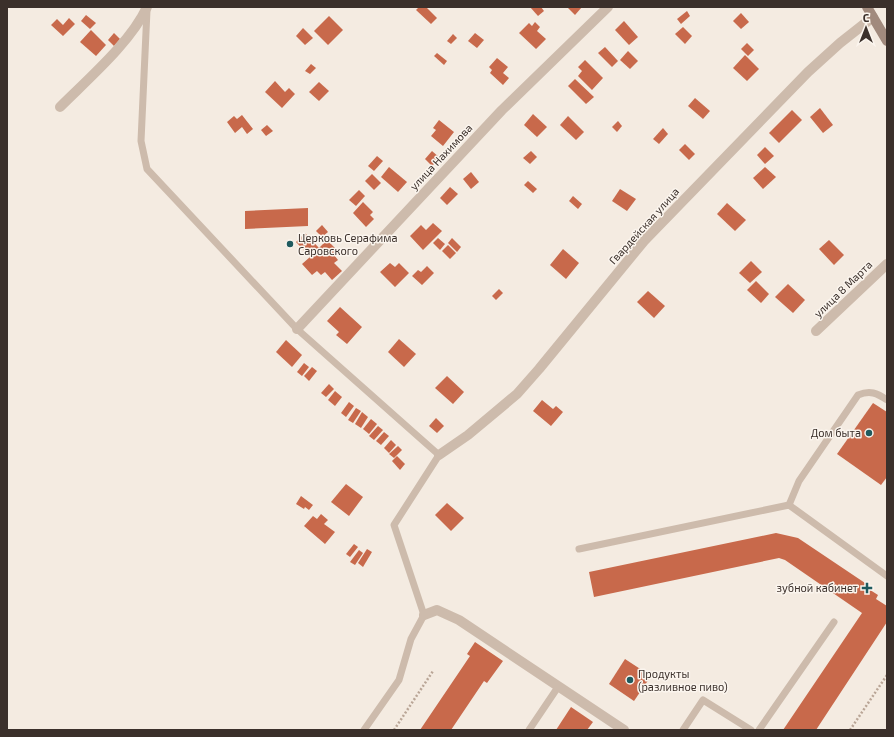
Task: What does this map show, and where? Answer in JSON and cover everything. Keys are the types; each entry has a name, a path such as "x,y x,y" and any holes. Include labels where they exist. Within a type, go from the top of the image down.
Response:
{"main road":[{"path":"867,7 887,41"}],"street":[{"path":"60,107 122,44 144,14 147,7"},
{"name":"улица Нахимова","path":"297,329 502,110 608,7"},
{"name":"Гвардейская улица","path":"439,455 468,436 517,394 644,241 808,72 840,43 873,17"},
{"name":"улица 8 Марта","path":"816,331 887,264"},
{"path":"424,616 438,610 459,620 624,730"}],"lane":[{"path":"147,7 141,141 147,169 297,329 439,455 394,525 424,616 411,639 399,680 364,730"},
{"path":"788,505 799,481 858,395 864,392 878,393 887,400"},
{"path":"579,549 788,505 887,576"},
{"path":"759,730 834,622"},
{"path":"529,730 558,687"},
{"path":"683,730 703,700 751,730"}],"path":[{"path":"394,730 433,671"},
{"path":"850,730 887,675"}],"building":[{"path":"419,7 426,7 437,18 431,24 416,10"},
{"path":"530,7 541,7 544,11 538,16"},
{"path":"567,7 582,7 575,15"},
{"path":"687,11 690,16 681,24 677,19"},
{"path":"741,13 749,22 741,29 733,21"},
{"path":"86,15 96,23 90,29 81,21"},
{"path":"329,16 343,30 328,45 314,31"},
{"path":"69,18 75,24 63,36 51,25 57,19 63,25"},
{"path":"624,21 638,37 629,45 615,30"},
{"path":"535,22 540,27 537,31 546,39 536,49 519,33 529,23 532,26"},
{"path":"683,27 692,36 685,44 675,34"},
{"path":"303,28 313,38 305,45 296,36"},
{"path":"91,30 106,45 96,56 80,42"},
{"path":"114,33 120,39 114,46 108,40"},
{"path":"475,33 484,40 477,48 468,41"},
{"path":"453,34 457,38 451,44 447,41"},
{"path":"747,43 754,50 748,56 741,49"},
{"path":"605,47 618,61 612,67 598,53"},
{"path":"628,51 638,61 630,69 620,60"},
{"path":"437,53 447,61 444,65 434,56"},
{"path":"745,55 759,69 747,81 733,68"},
{"path":"497,58 508,67 503,73 509,78 503,85 490,73 492,70 489,67"},
{"path":"585,60 603,78 592,90 578,76 582,71 578,67"},
{"path":"311,64 316,68 310,74 305,71"},
{"path":"575,79 594,97 586,104 568,86"},
{"path":"275,81 285,92 289,88 295,94 282,108 265,92"},
{"path":"319,82 329,91 319,101 309,92"},
{"path":"695,98 710,111 703,119 688,106"},
{"path":"820,108 833,125 823,133 810,117"},
{"path":"792,110 802,120 779,143 769,133"},
{"path":"533,114 547,127 537,137 524,125"},
{"path":"242,115 253,129 247,134 242,127 235,133 227,122 234,116 237,119"},
{"path":"568,116 584,132 576,140 560,125"},
{"path":"439,120 454,132 443,146 431,136 436,130 433,128"},
{"path":"618,121 622,126 617,132 612,127"},
{"path":"267,125 273,131 266,136 261,130"},
{"path":"663,128 668,134 659,144 653,139"},
{"path":"685,144 695,154 689,160 679,150"},
{"path":"765,147 774,156 765,164 757,155"},
{"path":"432,151 440,158 432,166 425,159"},
{"path":"531,151 537,157 530,164 523,158"},
{"path":"377,156 383,161 374,171 368,166"},
{"path":"389,167 407,182 398,192 381,177"},
{"path":"765,167 776,177 763,189 753,178"},
{"path":"471,172 479,182 471,189 463,179"},
{"path":"372,174 381,183 374,190 365,181"},
{"path":"528,181 537,189 533,193 524,185"},
{"path":"450,187 458,194 447,205 440,198"},
{"path":"620,189 636,199 627,211 612,201"},
{"path":"359,190 365,196 356,206 349,200"},
{"path":"573,196 582,204 578,209 569,201"},
{"path":"363,202 373,212 370,215 374,219 366,227 353,213"},
{"path":"727,203 746,220 735,231 717,214"},
{"path":"308,208 308,226 245,229 245,211"},
{"path":"433,223 442,231 423,250 410,236 421,225 426,230"},
{"path":"322,225 328,232 322,237 316,231"},
{"path":"305,233 319,248 327,240 338,251 334,255 338,260 334,263 342,271 332,280 325,272 321,275 317,271 312,275 302,264 310,257 296,242"},
{"path":"438,238 445,244 440,250 433,243"},
{"path":"452,238 461,247 457,252 448,243"},
{"path":"829,240 844,255 834,265 819,249"},
{"path":"448,245 456,253 450,259 442,251"},
{"path":"563,249 579,263 566,279 550,265"},
{"path":"751,261 762,272 750,283 739,273"},
{"path":"390,263 395,267 399,263 409,273 395,287 380,272"},
{"path":"427,266 434,273 422,285 412,276 418,270 421,272"},
{"path":"756,281 769,294 761,303 747,290"},
{"path":"788,284 805,300 793,313 775,297"},
{"path":"499,289 503,293 496,300 492,296"},
{"path":"648,291 665,306 654,318 637,302"},
{"path":"340,307 362,327 347,344 336,335 339,332 327,321"},
{"path":"399,339 416,354 404,367 388,352"},
{"path":"286,340 302,355 292,367 276,352"},
{"path":"304,363 309,367 302,376 297,372"},
{"path":"312,367 317,371 309,381 304,376"},
{"path":"447,376 464,392 453,404 435,388"},
{"path":"329,384 334,389 326,397 321,393"},
{"path":"335,391 342,397 335,406 328,400"},
{"path":"542,400 553,409 556,406 563,412 551,426 533,411"},
{"path":"349,402 354,406 346,417 341,413"},
{"name":"Дом быта","path":"873,403 887,412 887,477 881,485 837,454"},
{"path":"356,408 361,411 353,423 348,420"},
{"path":"362,412 368,417 361,428 355,424"},
{"path":"436,418 444,426 437,433 429,426"},
{"path":"371,419 377,424 369,434 363,429"},
{"path":"378,426 383,430 374,440 369,436"},
{"path":"384,432 389,436 381,445 376,441"},
{"path":"391,440 396,445 389,453 384,448"},
{"path":"398,446 402,450 394,458 389,454"},
{"path":"397,456 405,464 400,470 392,461"},
{"path":"346,484 363,497 349,516 331,502"},
{"path":"301,496 313,505 309,510 296,504"},
{"path":"447,503 464,518 451,531 435,515"},
{"path":"321,514 328,520 324,524 335,532 325,544 304,526 313,516 317,519"},
{"path":"776,533 798,538 868,585 867,588 878,595 876,599 887,606 887,622 816,730 783,730 862,613 785,560 779,558 594,597 589,572"},
{"path":"354,544 358,547 350,557 346,554"},
{"path":"367,549 372,552 363,567 358,563"},
{"path":"359,550 363,553 355,565 350,562"},
{"path":"475,642 503,661 487,683 484,681 451,730 420,730 470,656 467,654"},
{"name":"Продукты (разливное пиво)","path":"625,659 651,676 634,701 609,684"},
{"path":"571,707 593,722 587,730 556,730"}],"place":[{"name":"Церковь Серафима Саровского","path":"290,244"},
{"name":"Дом быта","path":"869,433"},
{"name":"зубной кабинет","path":"867,588"},
{"name":"Продукты (разливное пиво)","path":"630,680"}]}
